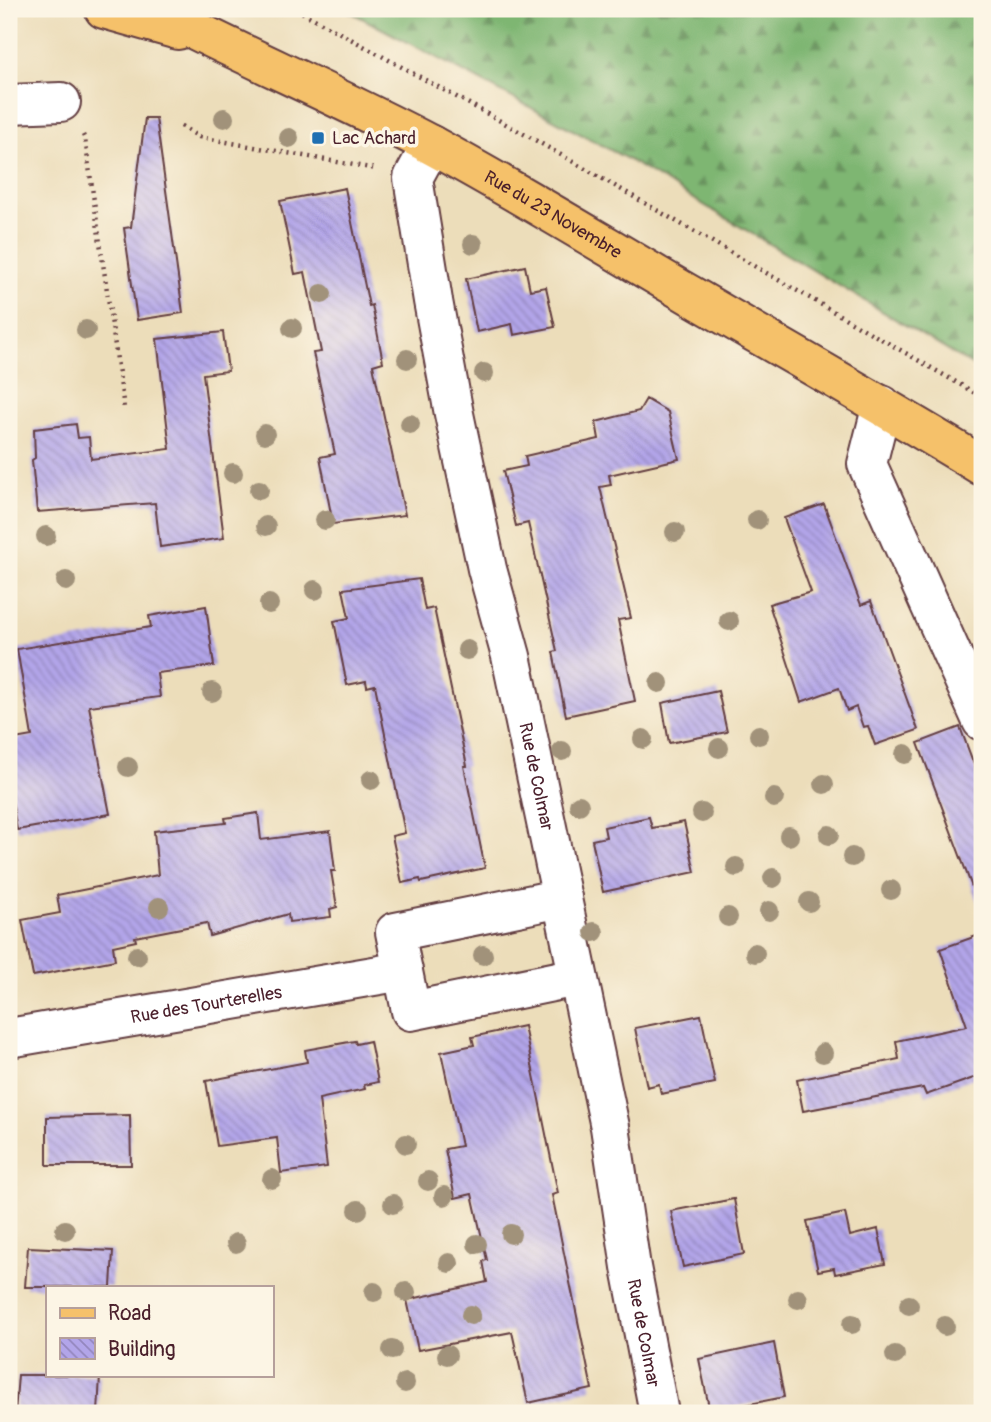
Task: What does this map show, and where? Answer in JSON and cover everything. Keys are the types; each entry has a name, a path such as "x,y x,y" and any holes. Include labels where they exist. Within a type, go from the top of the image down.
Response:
{"main road":[{"name":"Rue du 23 Novembre","path":"104,9 214,40"},
{"name":"Rue du 23 Novembre","path":"153,9 431,145 882,405 982,466"}],"street":[{"path":"9,104 61,102"},
{"name":"Rue de Colmar","path":"431,145 414,178 433,300 487,569 511,656 610,1127 631,1268 659,1413"},
{"path":"882,405 867,464 982,721"},
{"path":"562,898 395,932 402,971 411,1011 577,977"},
{"name":"Rue des Tourterelles","path":"9,1038 402,971"}],"path":[{"path":"296,9 535,140 982,397"},
{"path":"61,102 85,139 124,408"},
{"path":"181,126 199,137 380,170"}],"green space":[{"path":"345,9 982,9 982,371 622,156"}],"building":[{"path":"145,118 156,118 183,313 137,320 124,228 131,227"},
{"path":"345,188 383,362 373,365 405,515 333,524 320,457 335,454 313,353 321,352 305,272 295,274 280,201"},
{"path":"525,266 530,290 546,287 555,327 514,335 512,324 477,332 466,279"},
{"path":"223,332 228,371 203,374 224,538 160,547 155,503 37,512 32,460 35,458 34,429 76,424 78,438 89,437 91,459 170,449 157,339"},
{"path":"646,399 668,412 679,459 609,475 611,485 600,487 631,618 618,620 635,701 566,716 553,652 557,651 528,523 516,526 503,471 527,466 525,456 599,439 596,422 639,411"},
{"path":"824,504 861,605 871,601 918,730 875,745 868,726 863,727 856,707 847,711 839,688 801,702 769,604 811,592 784,518"},
{"path":"419,579 425,610 434,608 485,868 421,882 420,879 402,883 392,836 405,833 375,685 367,687 366,681 347,685 334,621 349,618 343,589"},
{"path":"206,606 214,666 157,673 160,697 89,706 110,814 17,830 9,784 9,740 32,736 17,649 151,627 149,616"},
{"path":"718,691 727,732 669,743 662,703"},
{"path":"960,727 982,786 982,906 979,906 918,743"},
{"path":"258,813 261,840 330,831 335,871 331,871 337,907 330,909 331,917 289,922 288,914 210,936 207,923 135,937 136,941 113,946 115,960 33,976 22,920 60,913 57,895 158,875 154,831 226,823 225,818"},
{"path":"649,817 652,828 684,822 695,872 603,892 592,840 606,837 604,827"},
{"path":"982,934 982,1075 926,1095 923,1088 803,1111 797,1080 899,1059 896,1041 967,1026 940,949"},
{"path":"701,1015 715,1083 661,1094 659,1084 647,1087 635,1028"},
{"path":"524,1026 558,1193 552,1195 592,1389 528,1403 512,1332 418,1350 407,1300 487,1282 483,1261 487,1260 472,1194 455,1198 445,1149 461,1146 441,1052 474,1045 472,1037"},
{"path":"355,1041 356,1044 370,1041 378,1082 364,1085 365,1089 319,1099 327,1167 281,1173 277,1138 217,1146 206,1081 307,1062 305,1050"},
{"path":"130,1115 131,1165 47,1165 47,1117"},
{"path":"734,1199 744,1254 683,1267 671,1211"},
{"path":"845,1213 850,1236 878,1229 885,1264 835,1274 834,1268 818,1271 807,1221"},
{"path":"28,1247 113,1251 111,1286 25,1287"},
{"path":"774,1343 784,1397 710,1412 699,1359"},
{"path":"18,1375 100,1376 98,1413 15,1413"}],"place":[{"name":"Lac Achard","path":"318,138"}]}
